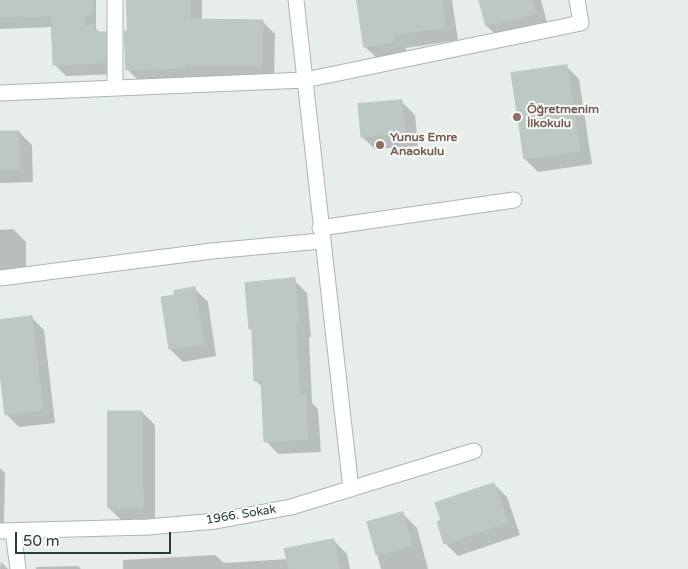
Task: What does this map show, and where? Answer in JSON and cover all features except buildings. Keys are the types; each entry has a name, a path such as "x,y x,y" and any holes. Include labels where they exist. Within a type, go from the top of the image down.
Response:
{"street":[{"path":"114,87 115,0"},
{"path":"296,0 351,489"},
{"path":"0,94 114,87 305,80 581,23 577,0"},
{"path":"0,278 321,234 514,200"},
{"name":"1966. Sokak","path":"7,531 148,527 216,521 291,507 474,451"},
{"path":"7,531 18,569"}],"place":[{"name":"Öğretmenim İlkokulu","path":"517,117"},
{"name":"Yunus Emre Anaokulu","path":"380,145"}]}
